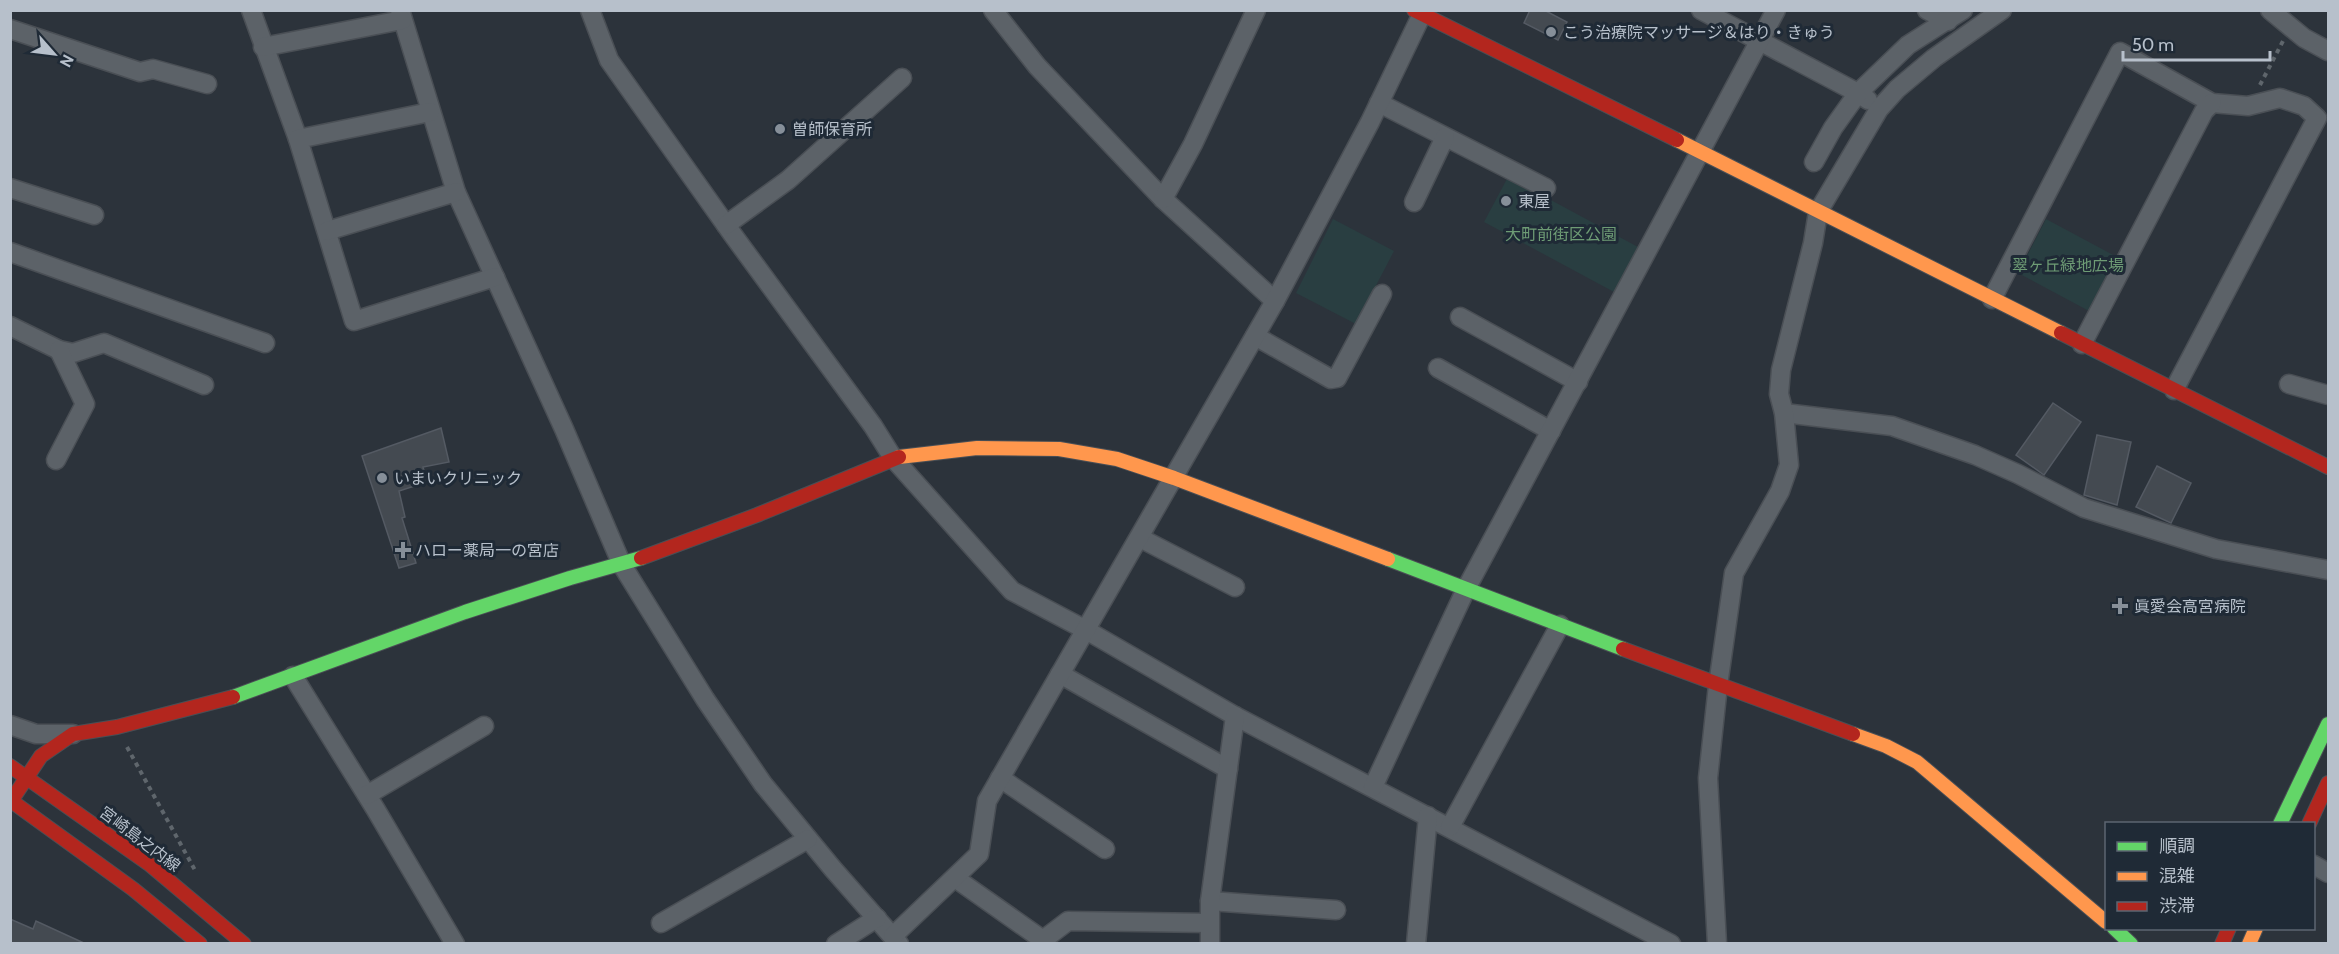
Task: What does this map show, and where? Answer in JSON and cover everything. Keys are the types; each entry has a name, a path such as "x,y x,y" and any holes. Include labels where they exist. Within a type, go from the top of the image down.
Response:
{"street":[{"path":"251,10 298,139 354,321 495,277"},
{"path":"590,10 609,60 873,426 893,458 1012,591 1086,630 1235,716 1671,944"},
{"path":"1163,199 1193,144 1256,10"},
{"path":"1701,10 1858,93 1879,109"},
{"path":"1373,787 1467,589 1776,10"},
{"path":"1928,10 1948,21"},
{"path":"1814,162 1858,93 1908,45 1963,10"},
{"path":"1717,944 1708,777 1718,685 1734,573 1780,491 1789,465 1784,413 1779,394 1781,370 1813,243 1818,212 1879,109 1897,89 1934,58 2002,10"},
{"path":"2270,10 2304,38 2328,51"},
{"path":"263,47 401,15 456,192 608,527 622,565 705,699 763,784 896,940 979,854 987,801 1275,301 1379,103 1420,12 2328,467"},
{"path":"1002,15 1037,66 1163,199 1275,301"},
{"path":"10,28 140,72 153,69 207,84"},
{"path":"1992,299 2120,52 2212,103 2248,106 2280,98 2304,106 2317,118 2174,390"},
{"path":"726,225 788,180 902,78"},
{"path":"1379,103 1546,188"},
{"path":"2082,344 2204,111 2212,103"},
{"path":"298,139 430,112"},
{"path":"1414,202 1445,137"},
{"path":"10,188 94,215"},
{"path":"327,231 456,192"},
{"path":"10,252 265,343"},
{"path":"1255,336 1331,379 1337,378 1382,294"},
{"path":"1460,317 1578,382"},
{"path":"10,326 59,350 73,353 104,343 204,385"},
{"path":"56,460 85,404 59,350"},
{"path":"1438,368 1551,430"},
{"path":"2289,384 2328,395"},
{"path":"1784,413 1892,426 1975,455 2084,508 2216,549 2328,570"},
{"path":"10,725 36,734 74,734 117,728 227,699 465,612 570,578 622,565 757,516 893,458 977,448 1059,449 1116,459 1174,478 1718,685 1886,746 1917,762 2105,921"},
{"path":"1140,538 1235,587"},
{"path":"1450,827 1560,625"},
{"path":"1060,674 1228,769"},
{"path":"293,676 367,795 454,944"},
{"path":"1210,944 1210,901 1235,716"},
{"path":"2281,822 2328,724"},
{"path":"367,795 484,726"},
{"path":"74,734 41,756 11,800 133,889 200,944"},
{"name":"宮崎島之内線","path":"10,766 148,864 244,944"},
{"path":"1000,778 1105,849"},
{"path":"2310,822 2328,783"},
{"path":"1416,944 1428,816"},
{"path":"661,923 808,839"},
{"path":"955,878 1043,940 1068,921 1209,923"},
{"path":"1210,901 1335,910"},
{"path":"836,944 877,918"},
{"path":"2116,930 2131,944"},
{"path":"2222,944 2228,930"},
{"path":"2249,944 2255,930"}],"path":[{"path":"2248,106 2290,28"},
{"path":"117,728 200,880"}],"green space":[{"name":"大町前街区公園","path":"1508,177 1638,247 1614,292 1484,222"},
{"path":"1333,219 1394,251 1356,324 1296,293"},
{"name":"翠ヶ丘緑地広場","path":"2046,219 2117,257 2089,311 2018,273"}],"building":[{"name":"こう治療院マッサージ＆はり・きゅう","path":"1530,10 1544,10 1567,22 1558,40 1524,23"},
{"path":"2053,403 2081,422 2044,475 2016,455"},
{"name":"いまいクリニック","path":"441,428 449,462 423,467 427,482 399,491 405,517 402,518 416,563 399,568 362,456"},
{"path":"2097,435 2131,442 2117,505 2084,495"},
{"path":"2157,466 2191,483 2171,523 2136,507"},
{"path":"10,919 33,929 36,921 86,944 10,944"}],"traffic: fast":[{"path":"233,697 465,612 641,558"},
{"path":"1388,559 1623,649"},
{"path":"2281,822 2328,724"},
{"path":"2116,930 2131,944"}],"traffic: slow":[{"path":"1677,140 2061,333"},
{"path":"899,457 977,448 1059,449 1117,459 1174,478 1388,559"},
{"path":"1853,734 1886,746 1917,762 2105,921"},
{"path":"2249,944 2255,930"}],"traffic: jam":[{"path":"1414,10 1677,140"},
{"path":"2061,333 2328,467"},
{"path":"641,558 757,515 899,457"},
{"path":"1623,649 1853,734"},
{"path":"15,795 41,756 73,734 117,727 233,697"},
{"path":"10,766 149,864 244,944"},
{"path":"2310,822 2328,783"},
{"path":"10,800 133,889 200,944"},
{"path":"2222,944 2228,930"}],"place":[{"name":"こう治療院マッサージ＆はり・きゅう","path":"1551,32"},
{"name":"曽師保育所","path":"780,129"},
{"name":"東屋","path":"1506,201"},
{"name":"いまいクリニック","path":"382,478"},
{"name":"ハロー薬局一の宮店","path":"403,550"},
{"name":"眞愛会高宮病院","path":"2120,606"}]}
